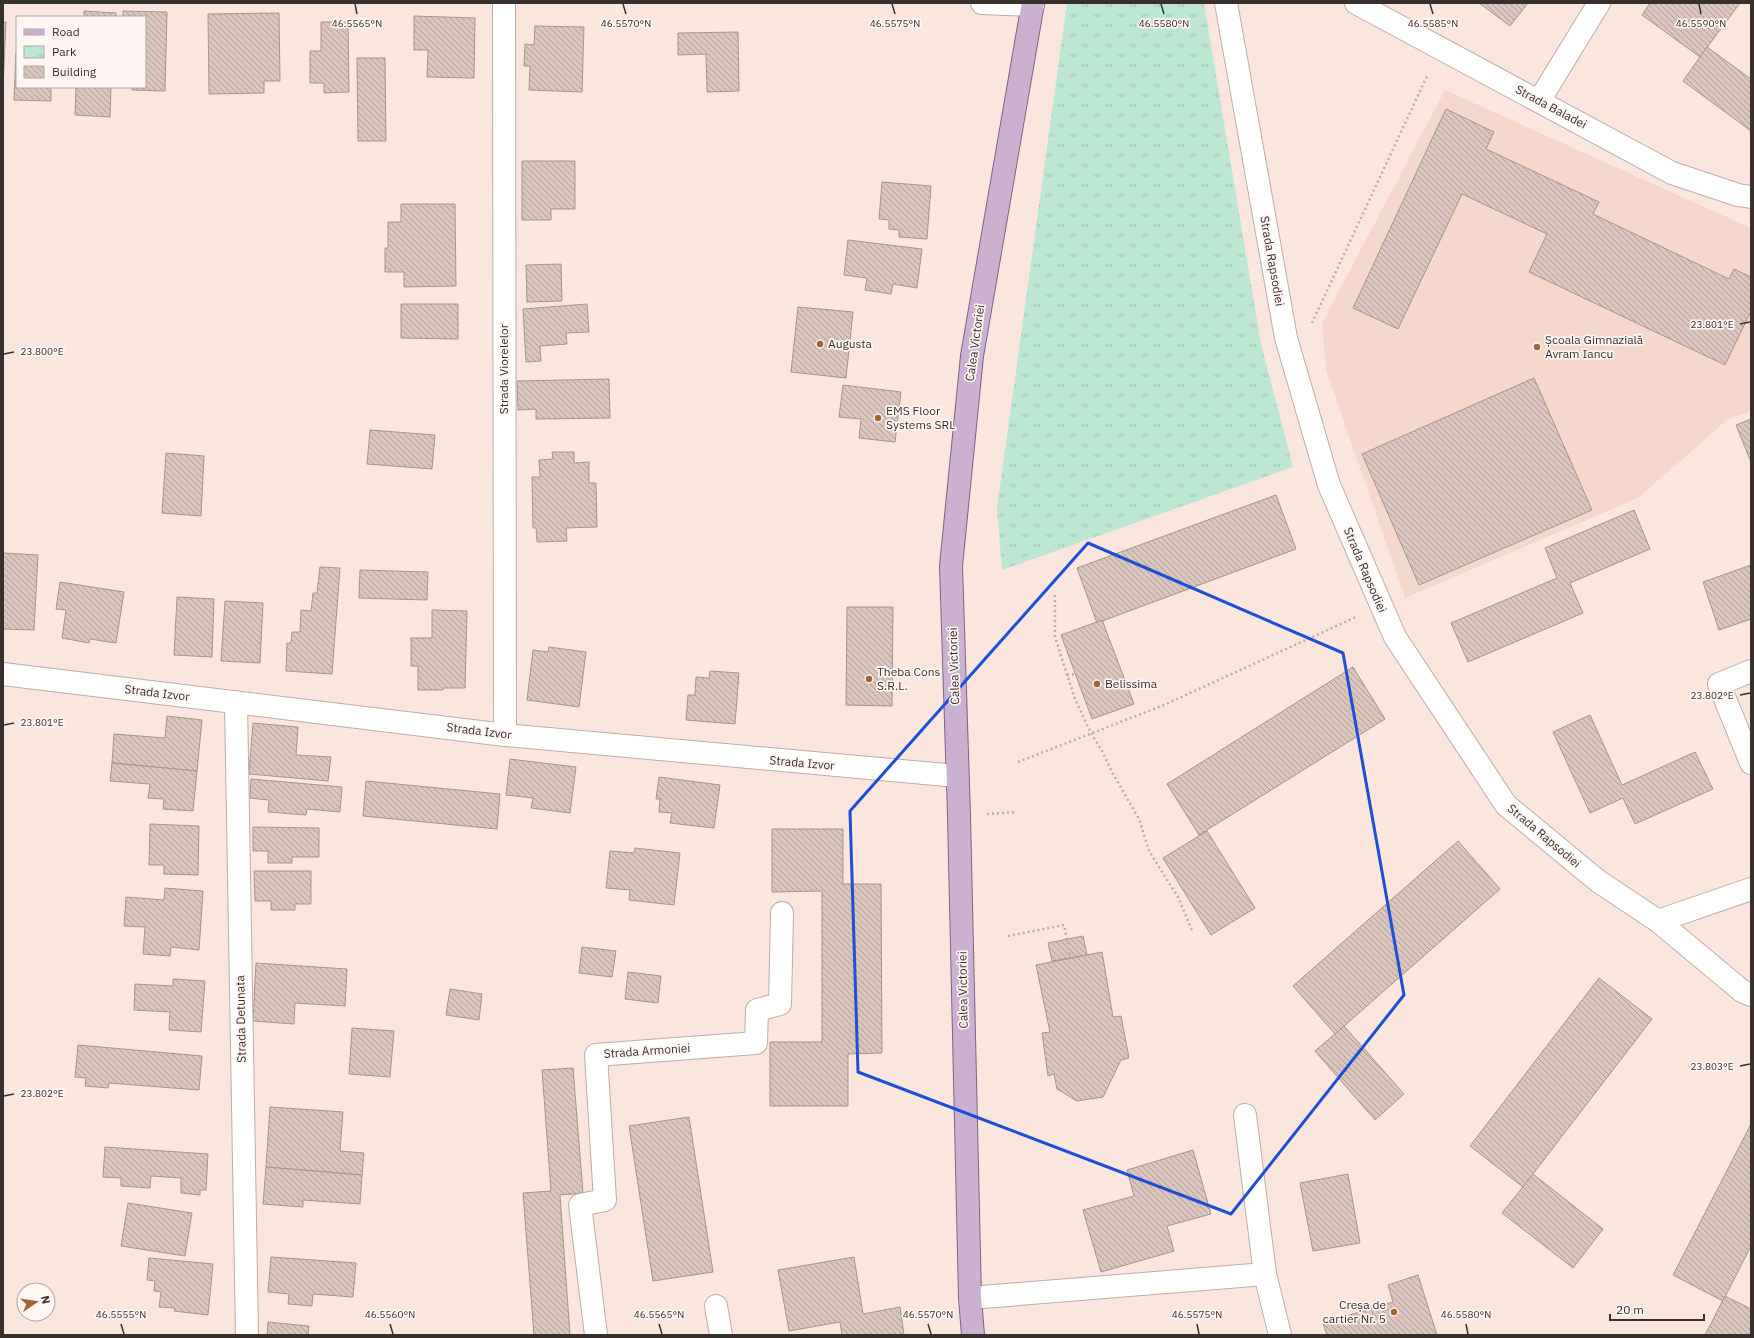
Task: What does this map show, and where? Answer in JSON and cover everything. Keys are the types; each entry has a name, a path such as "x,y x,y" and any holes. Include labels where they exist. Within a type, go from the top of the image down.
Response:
{"main road":[{"name":"Calea Victoriei","path":"973,1335 970,1298 951,566 972,356 1033,4"}],"street":[{"name":"Strada Viorelelor","path":"504,3 505,735"},
{"path":"982,3 1033,4"},
{"name":"Strada Rapsodiei","path":"1226,3 1286,338 1329,485 1380,606 1395,637 1506,805 1598,881 1658,921 1742,991 1751,995"},
{"name":"Strada Baladei","path":"1356,3 1672,173 1738,195 1751,197"},
{"path":"1539,101 1599,3"},
{"path":"1751,671 1719,684 1751,764"},
{"name":"Strada Izvor","path":"3,674 505,735 910,773 957,776"},
{"name":"Strada Detunata","path":"236,702 247,1335"},
{"path":"1658,921 1751,889"},
{"name":"Strada Armoniei","path":"596,1335 580,1205 605,1200 596,1055 756,1043 757,1010 780,1004 782,913"},
{"path":"1245,1115 1265,1274 1280,1335"},
{"path":"970,1298 1265,1274"},
{"path":"716,1306 721,1335"}],"path":[{"path":"1286,338 1306,337 1440,48"},
{"path":"1055,595 1055,637 1067,675 1091,733 1139,819 1149,851 1178,898 1193,933"},
{"path":"1018,762 1164,705 1380,606"},
{"path":"1067,675 1076,674"},
{"path":"1008,936 1064,925 1071,958"}],"highlighted area":[{"path":"1088,543 1343,653 1404,995 1231,1214 858,1072 850,811"}],"shaded area":[{"name":"Școala Gimnazială Avram Iancu","path":"1445,90 1751,228 1751,411 1727,420 1638,498 1405,598 1326,370 1322,323"}],"green space":[{"path":"1067,3 1204,3 1261,344 1293,467 1002,570 997,508"}],"building":[{"path":"1479,3 1528,3 1510,26"},
{"path":"1650,3 1740,3 1700,57 1642,15"},
{"path":"84,11 116,13 116,16 84,16"},
{"path":"123,11 167,12 165,91 132,90 132,88 146,88 146,16 123,16"},
{"path":"279,13 280,81 264,81 264,93 209,94 208,14"},
{"path":"414,16 475,18 474,78 427,77 428,50 414,50"},
{"path":"3,22 6,22 3,89"},
{"path":"321,22 348,22 349,92 324,93 324,83 310,83 310,51 321,51"},
{"path":"535,26 584,27 582,92 529,90 530,66 524,66 525,44 534,45"},
{"path":"738,32 739,91 707,92 706,54 678,55 678,33"},
{"path":"1707,47 1751,79 1751,131 1683,81"},
{"path":"16,53 16,88 51,88 51,101 14,100"},
{"path":"357,58 385,58 386,141 358,141"},
{"path":"76,88 111,88 110,117 75,115"},
{"path":"1446,109 1494,132 1486,149 1599,202 1593,214 1729,279 1734,269 1751,277 1751,311 1725,365 1529,272 1547,234 1462,194 1398,329 1353,308"},
{"path":"522,161 575,161 575,209 551,209 551,220 522,220"},
{"path":"882,182 931,186 927,239 899,237 899,230 889,229 889,220 879,219"},
{"path":"401,204 455,204 456,286 404,287 404,272 385,272 385,248 388,248 388,222 401,222"},
{"path":"848,240 922,249 917,288 893,284 891,294 865,290 867,278 844,275"},
{"path":"561,264 562,301 527,302 526,265"},
{"path":"401,304 458,304 458,339 401,338"},
{"path":"587,304 589,332 566,333 567,344 540,346 541,361 526,362 523,309"},
{"path":"798,307 853,312 846,378 791,372"},
{"path":"1534,378 1592,510 1419,585 1362,454"},
{"path":"609,379 610,418 536,419 536,409 518,410 517,381"},
{"path":"843,385 901,392 895,442 859,438 861,419 839,417"},
{"path":"1751,419 1751,462 1736,425"},
{"path":"370,430 435,435 432,469 367,464"},
{"path":"552,452 574,452 574,463 589,462 589,483 596,483 597,527 566,528 567,541 537,542 536,528 533,528 532,477 540,477 539,460 553,459"},
{"path":"166,453 204,456 201,516 162,513"},
{"path":"1276,495 1296,549 1097,623 1077,568"},
{"path":"1634,510 1650,549 1570,583 1583,613 1468,662 1451,623 1557,578 1545,548"},
{"path":"3,553 38,555 34,630 3,629"},
{"path":"1751,565 1751,619 1719,630 1703,582"},
{"path":"320,567 340,568 332,674 286,671 287,643 291,643 292,632 300,632 301,610 311,611 313,593 317,593"},
{"path":"360,570 428,572 427,600 359,598"},
{"path":"60,582 124,592 116,643 90,639 89,643 62,638 66,610 56,609"},
{"path":"177,597 214,599 212,657 174,655"},
{"path":"225,601 263,603 260,663 221,661"},
{"path":"847,607 893,607 892,706 846,705"},
{"path":"432,610 467,611 465,688 418,690 418,666 411,666 411,638 432,638"},
{"path":"1102,620 1134,704 1092,719 1061,635"},
{"path":"549,647 586,652 579,707 527,700 533,650 548,652"},
{"path":"1353,667 1385,719 1199,835 1167,784"},
{"path":"710,671 739,673 735,724 686,720 688,695 695,695 696,677 709,678"},
{"path":"1590,715 1622,785 1695,752 1713,789 1635,824 1623,798 1590,813 1553,732"},
{"path":"167,716 202,720 197,771 112,763 114,734 165,738"},
{"path":"253,723 298,727 296,755 331,757 328,781 249,774"},
{"path":"510,759 576,767 570,813 531,808 533,798 506,795"},
{"path":"112,763 197,771 193,811 163,809 164,799 148,798 150,784 110,781"},
{"path":"659,777 720,785 714,828 670,823 672,813 659,812 660,799 656,799"},
{"path":"251,779 342,787 340,812 307,809 306,815 268,812 269,800 250,798"},
{"path":"366,781 500,794 497,829 363,816"},
{"path":"150,824 199,826 198,875 164,874 164,865 149,865"},
{"path":"253,827 319,828 319,857 292,857 292,863 268,863 268,851 253,851"},
{"path":"772,829 843,829 843,884 881,884 882,1053 848,1054 848,1106 770,1106 770,1042 822,1042 822,891 772,892"},
{"path":"1207,831 1255,908 1211,935 1163,858"},
{"path":"1458,841 1500,889 1335,1034 1293,986"},
{"path":"635,848 680,853 674,905 629,900 630,890 606,888 610,851 634,853"},
{"path":"254,871 311,871 311,904 295,904 295,910 271,910 271,901 255,901"},
{"path":"165,888 203,891 199,950 171,947 170,956 143,954 145,927 124,926 126,897 164,900"},
{"path":"1083,936 1087,955 1052,961 1048,943"},
{"path":"582,947 616,951 612,977 579,973"},
{"path":"1102,952 1113,1017 1121,1016 1129,1058 1121,1060 1103,1097 1077,1101 1057,1089 1054,1074 1048,1076 1042,1033 1050,1032 1036,965"},
{"path":"256,963 347,969 345,1006 295,1003 294,1024 253,1021"},
{"path":"628,972 661,976 658,1003 625,999"},
{"path":"1599,978 1652,1019 1523,1187 1470,1146"},
{"path":"173,979 205,981 201,1032 169,1030 170,1012 134,1010 135,984 173,986"},
{"path":"450,989 482,994 479,1020 446,1015"},
{"path":"1344,1026 1404,1094 1375,1120 1315,1051"},
{"path":"352,1028 394,1031 390,1077 349,1074"},
{"path":"78,1045 202,1056 199,1090 109,1083 108,1088 85,1086 86,1078 75,1077"},
{"path":"573,1068 583,1193 560,1195 570,1335 534,1335 523,1193 551,1191 542,1070"},
{"path":"270,1107 343,1112 340,1151 364,1153 362,1175 266,1167"},
{"path":"689,1117 713,1272 653,1281 629,1126"},
{"path":"1751,1124 1751,1246 1723,1301 1673,1275"},
{"path":"105,1147 208,1154 206,1190 200,1190 200,1195 181,1193 181,1178 151,1176 150,1188 121,1186 121,1178 103,1177"},
{"path":"1193,1150 1211,1214 1167,1226 1174,1251 1101,1272 1083,1210 1134,1196 1127,1170"},
{"path":"266,1167 362,1175 360,1204 303,1200 303,1207 263,1204"},
{"path":"1348,1174 1360,1243 1313,1251 1300,1183"},
{"path":"1533,1174 1603,1229 1573,1268 1502,1213"},
{"path":"128,1203 192,1213 185,1256 121,1246"},
{"path":"271,1257 356,1263 353,1297 313,1294 312,1306 288,1304 289,1294 268,1292"},
{"path":"854,1257 863,1314 900,1307 904,1335 842,1335 840,1322 789,1331 778,1270"},
{"path":"149,1258 213,1264 208,1315 174,1311 175,1308 159,1307 161,1292 154,1291 155,1281 147,1280"},
{"name":"Creșa de cartier Nr. 5","path":"1418,1275 1437,1335 1327,1335 1323,1323 1393,1302 1388,1285"},
{"path":"1725,1296 1751,1309 1751,1335 1705,1335"},
{"path":"268,1322 309,1326 308,1335 267,1335"}],"place":[{"name":"Augusta","path":"820,344"},
{"name":"Școala Gimnazială Avram Iancu","path":"1537,347"},
{"name":"EMS Floor Systems SRL","path":"878,418"},
{"name":"Theba Cons S.R.L.","path":"869,679"},
{"name":"Belissima","path":"1097,684"},
{"name":"Creșa de cartier Nr. 5","path":"1394,1312"}]}
